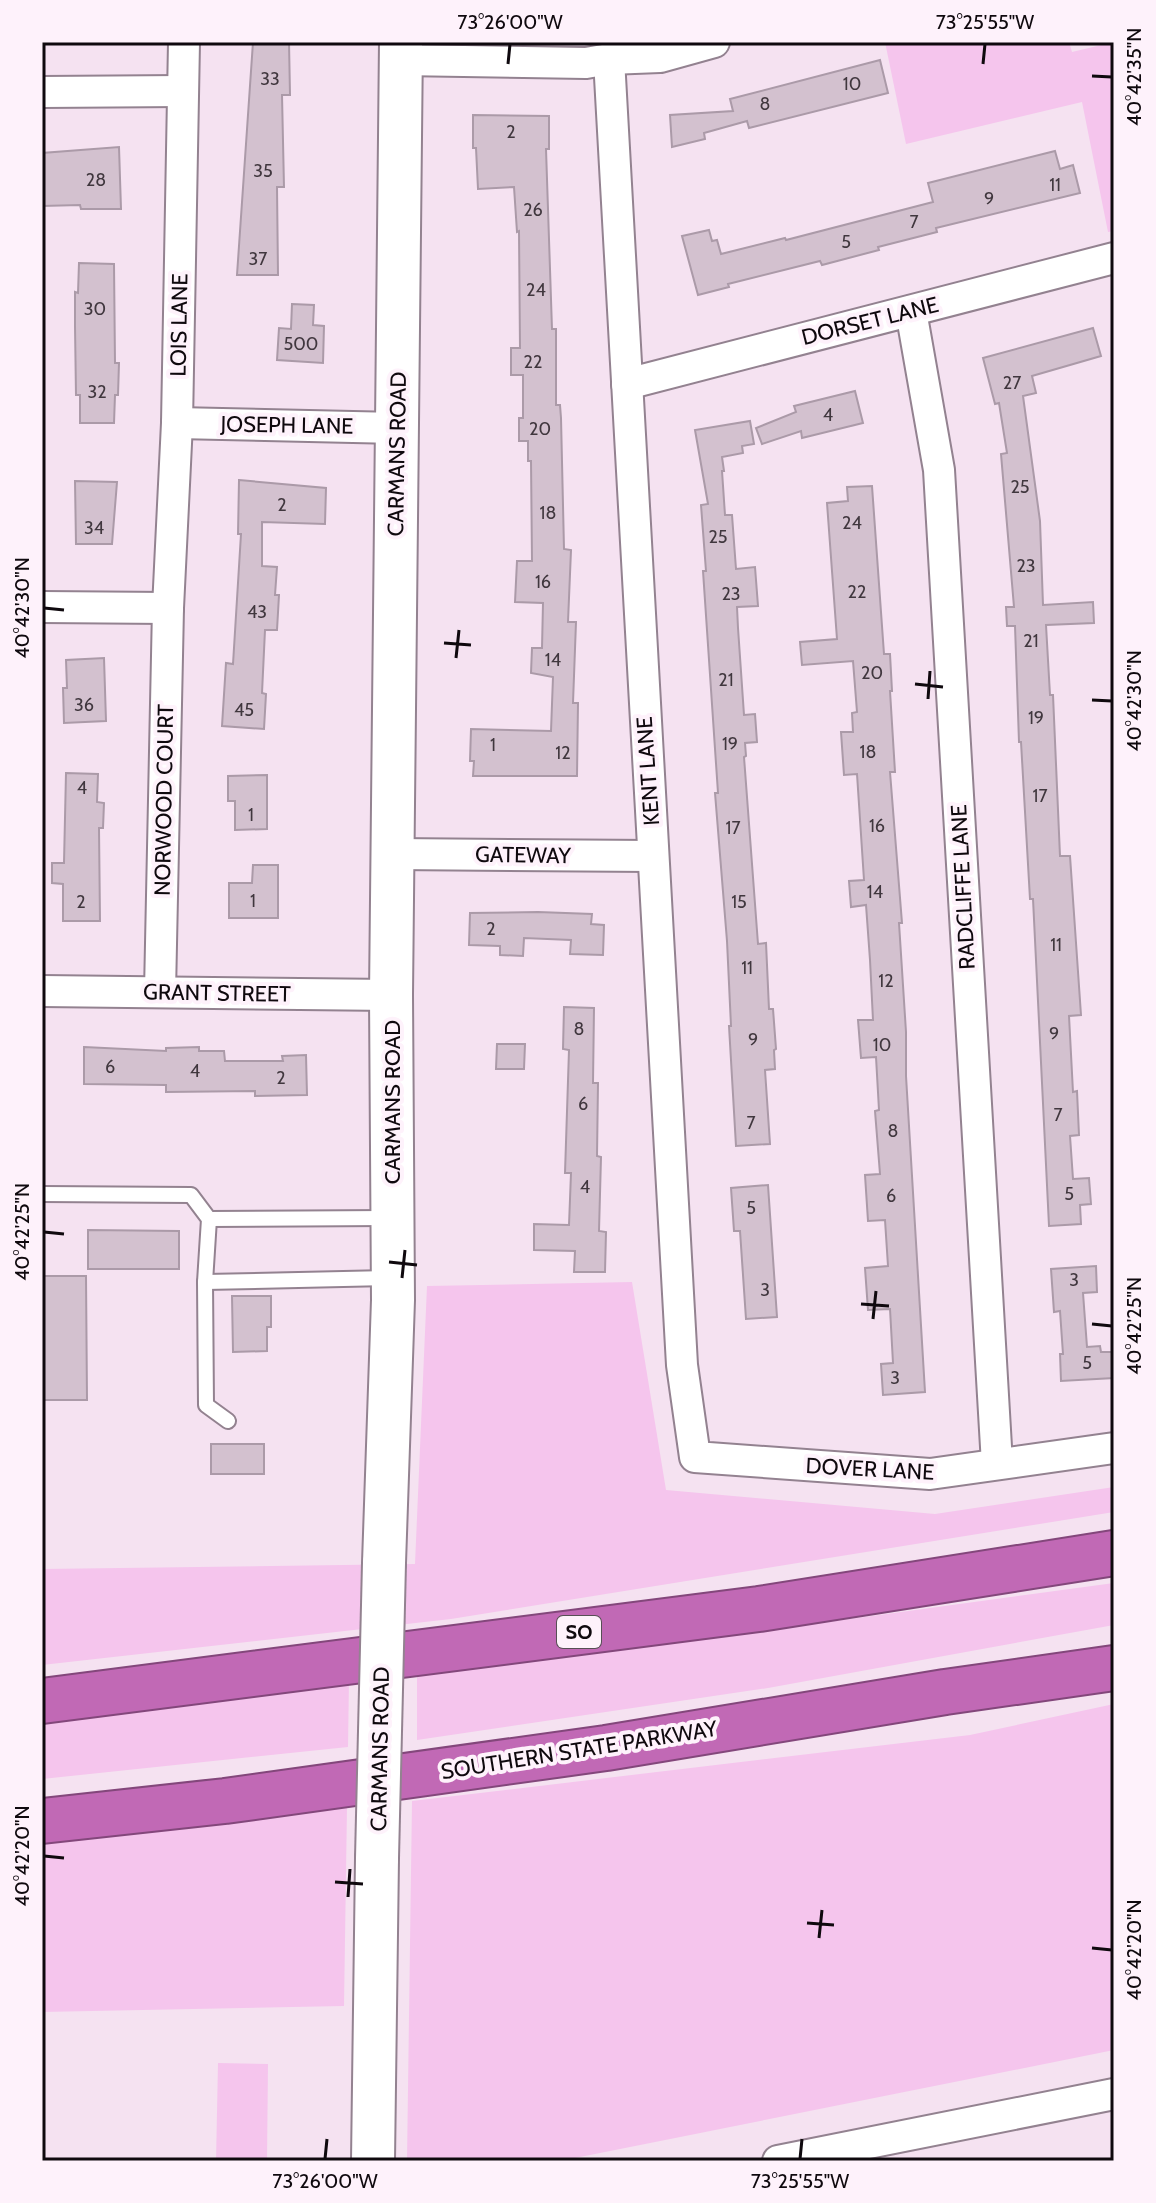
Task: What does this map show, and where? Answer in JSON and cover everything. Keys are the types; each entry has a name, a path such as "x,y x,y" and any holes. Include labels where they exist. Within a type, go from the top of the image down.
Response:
{"highway":[{"name":"SO","path":"42,1701 759,1609 1114,1553"},
{"name":"SOUTHERN STATE PARKWAY","path":"42,1821 225,1801 606,1748 945,1692 1114,1668"}],"street":[{"name":"LOIS LANE","path":"168,608 177,423 184,42"},
{"path":"401,51 586,63 660,57 714,42"},
{"name":"CARMANS ROAD","path":"373,2161 377,1858 393,1278 391,995 401,51"},
{"name":"KENT LANE","path":"609,59 682,1365 695,1457 719,1459"},
{"path":"42,92 183,91"},
{"name":"DORSET LANE","path":"627,384 1114,258"},
{"name":"RADCLIFFE LANE","path":"911,311 939,470 997,1464"},
{"name":"JOSEPH LANE","path":"177,423 397,428"},
{"path":"42,607 168,608"},
{"name":"NORWOOD COURT","path":"160,992 168,608"},
{"name":"GATEWAY","path":"394,854 653,856"},
{"name":"GRANT STREET","path":"42,991 391,995"},
{"name":"DOVER LANE","path":"719,1459 930,1474 1114,1448"},
{"path":"778,2161 1114,2094"}],"lane":[{"path":"42,1194 191,1195 209,1219 205,1282 206,1405 228,1421"},
{"path":"209,1219 393,1218"},
{"path":"205,1282 393,1278"}],"shaded area":[{"path":"885,42 1069,42 1072,52 1114,42 1114,231 1108,232 1082,102 906,144"},
{"path":"632,1282 666,1490 935,1514 1114,1487 1114,1512 451,1619 42,1665 42,1569 415,1564 427,1286"},
{"path":"1114,1583 1114,1625 768,1688 417,1740 417,1673 585,1655"},
{"path":"349,1678 348,1747 42,1779 42,1718"},
{"path":"1114,1704 1114,2050 560,2161 407,2161 412,1801 970,1735"},
{"path":"347,1807 344,2006 42,2012 42,1842"},
{"path":"218,2063 268,2064 267,2161 216,2161"}],"building":[{"path":"253,42 289,42 290,95 282,95 284,187 277,187 278,275 237,275"},
{"path":"880,60 888,93 749,128 747,121 704,133 705,139 672,147 670,115 733,111 730,99"},
{"path":"473,115 549,116 549,149 546,149 552,329 556,329 556,405 560,405 561,418 564,549 571,550 568,622 576,622 573,703 578,703 577,776 473,776 474,761 470,761 471,729 551,731 553,677 531,673 532,648 542,648 543,603 515,602 517,561 532,561 531,461 528,461 528,441 519,441 519,418 523,418 523,375 511,375 511,348 520,348 519,231 514,187 478,189"},
{"path":"119,147 121,209 81,209 80,205 42,206 42,153"},
{"path":"1055,151 1060,169 1073,165 1080,193 936,228 937,232 878,247 879,250 822,265 820,261 728,284 729,287 698,295 682,236 709,230 712,241 717,240 721,254 786,240 933,202 928,183"},
{"path":"79,263 114,264 115,363 119,363 114,423 80,423 80,395 76,395 75,326"},
{"path":"292,304 314,305 313,325 324,326 323,363 277,360 279,328 291,329"},
{"path":"1093,328 1101,356 1032,376 1036,393 1023,396 1040,521 1043,605 1093,602 1094,623 1046,625 1050,695 1053,695 1060,856 1070,856 1081,1015 1069,1016 1079,1135 1070,1136 1073,1179 1089,1178 1091,1204 1080,1205 1081,1224 1049,1226 1033,899 1030,899 1019,742 1015,626 1007,626 1006,607 1014,607 1001,454 1007,453 999,403 995,404 983,358"},
{"path":"855,391 863,423 802,438 801,431 762,444 756,428 796,412 794,406"},
{"path":"750,421 754,444 742,446 743,453 722,457 722,471 725,515 732,515 736,569 755,567 758,606 737,607 744,715 755,714 757,742 745,743 744,757 758,944 766,943 769,1009 773,1009 776,1049 775,1069 765,1070 770,1144 736,1146 727,941 703,571 706,571 701,505 708,504 695,430"},
{"path":"239,480 326,488 325,524 262,522 262,566 277,567 275,595 279,595 277,630 265,630 264,729 222,726 226,663 233,664 241,534 238,534"},
{"path":"75,481 117,482 112,544 76,544"},
{"path":"872,486 884,654 890,654 895,772 890,772 902,923 899,923 906,1076 925,1392 883,1395 881,1364 893,1363 890,1309 868,1310 865,1268 888,1266 885,1220 868,1221 865,1175 880,1174 875,1111 879,1110 876,1057 861,1058 858,1020 873,1020 870,960 866,905 851,907 849,881 864,880 857,774 844,775 841,732 853,732 852,713 857,712 853,661 802,665 800,642 837,639 827,503 848,501 847,487"},
{"path":"104,658 106,721 64,723 66,660"},
{"path":"66,773 98,774 97,802 104,803 103,828 99,828 100,921 63,921 63,884 52,883 52,863 64,863"},
{"path":"267,775 267,829 235,830 235,801 228,801 228,776"},
{"path":"253,865 278,865 278,918 229,918 229,883 252,883"},
{"path":"470,913 592,914 591,924 604,925 603,955 570,954 571,940 524,938 523,956 500,955 500,946 469,945"},
{"path":"564,1007 594,1008 593,1083 598,1083 597,1156 601,1157 599,1231 606,1232 605,1272 574,1272 575,1251 534,1250 534,1224 569,1225 571,1173 565,1173 569,1050 563,1049"},
{"path":"497,1044 525,1044 524,1069 496,1069"},
{"path":"84,1047 166,1051 166,1048 199,1047 199,1051 224,1051 225,1061 283,1061 282,1056 306,1055 307,1095 255,1096 255,1091 166,1092 166,1085 84,1084"},
{"path":"768,1185 777,1317 746,1319 740,1231 734,1231 731,1188"},
{"path":"88,1230 179,1231 179,1269 88,1269"},
{"path":"1096,1266 1097,1292 1083,1293 1087,1347 1100,1346 1101,1352 1113,1352 1114,1378 1061,1381 1060,1311 1054,1312 1051,1269"},
{"path":"42,1276 86,1276 87,1400 42,1400"},
{"path":"232,1296 271,1296 267,1351 233,1352"},
{"path":"211,1444 264,1444 264,1474 211,1474"}]}
